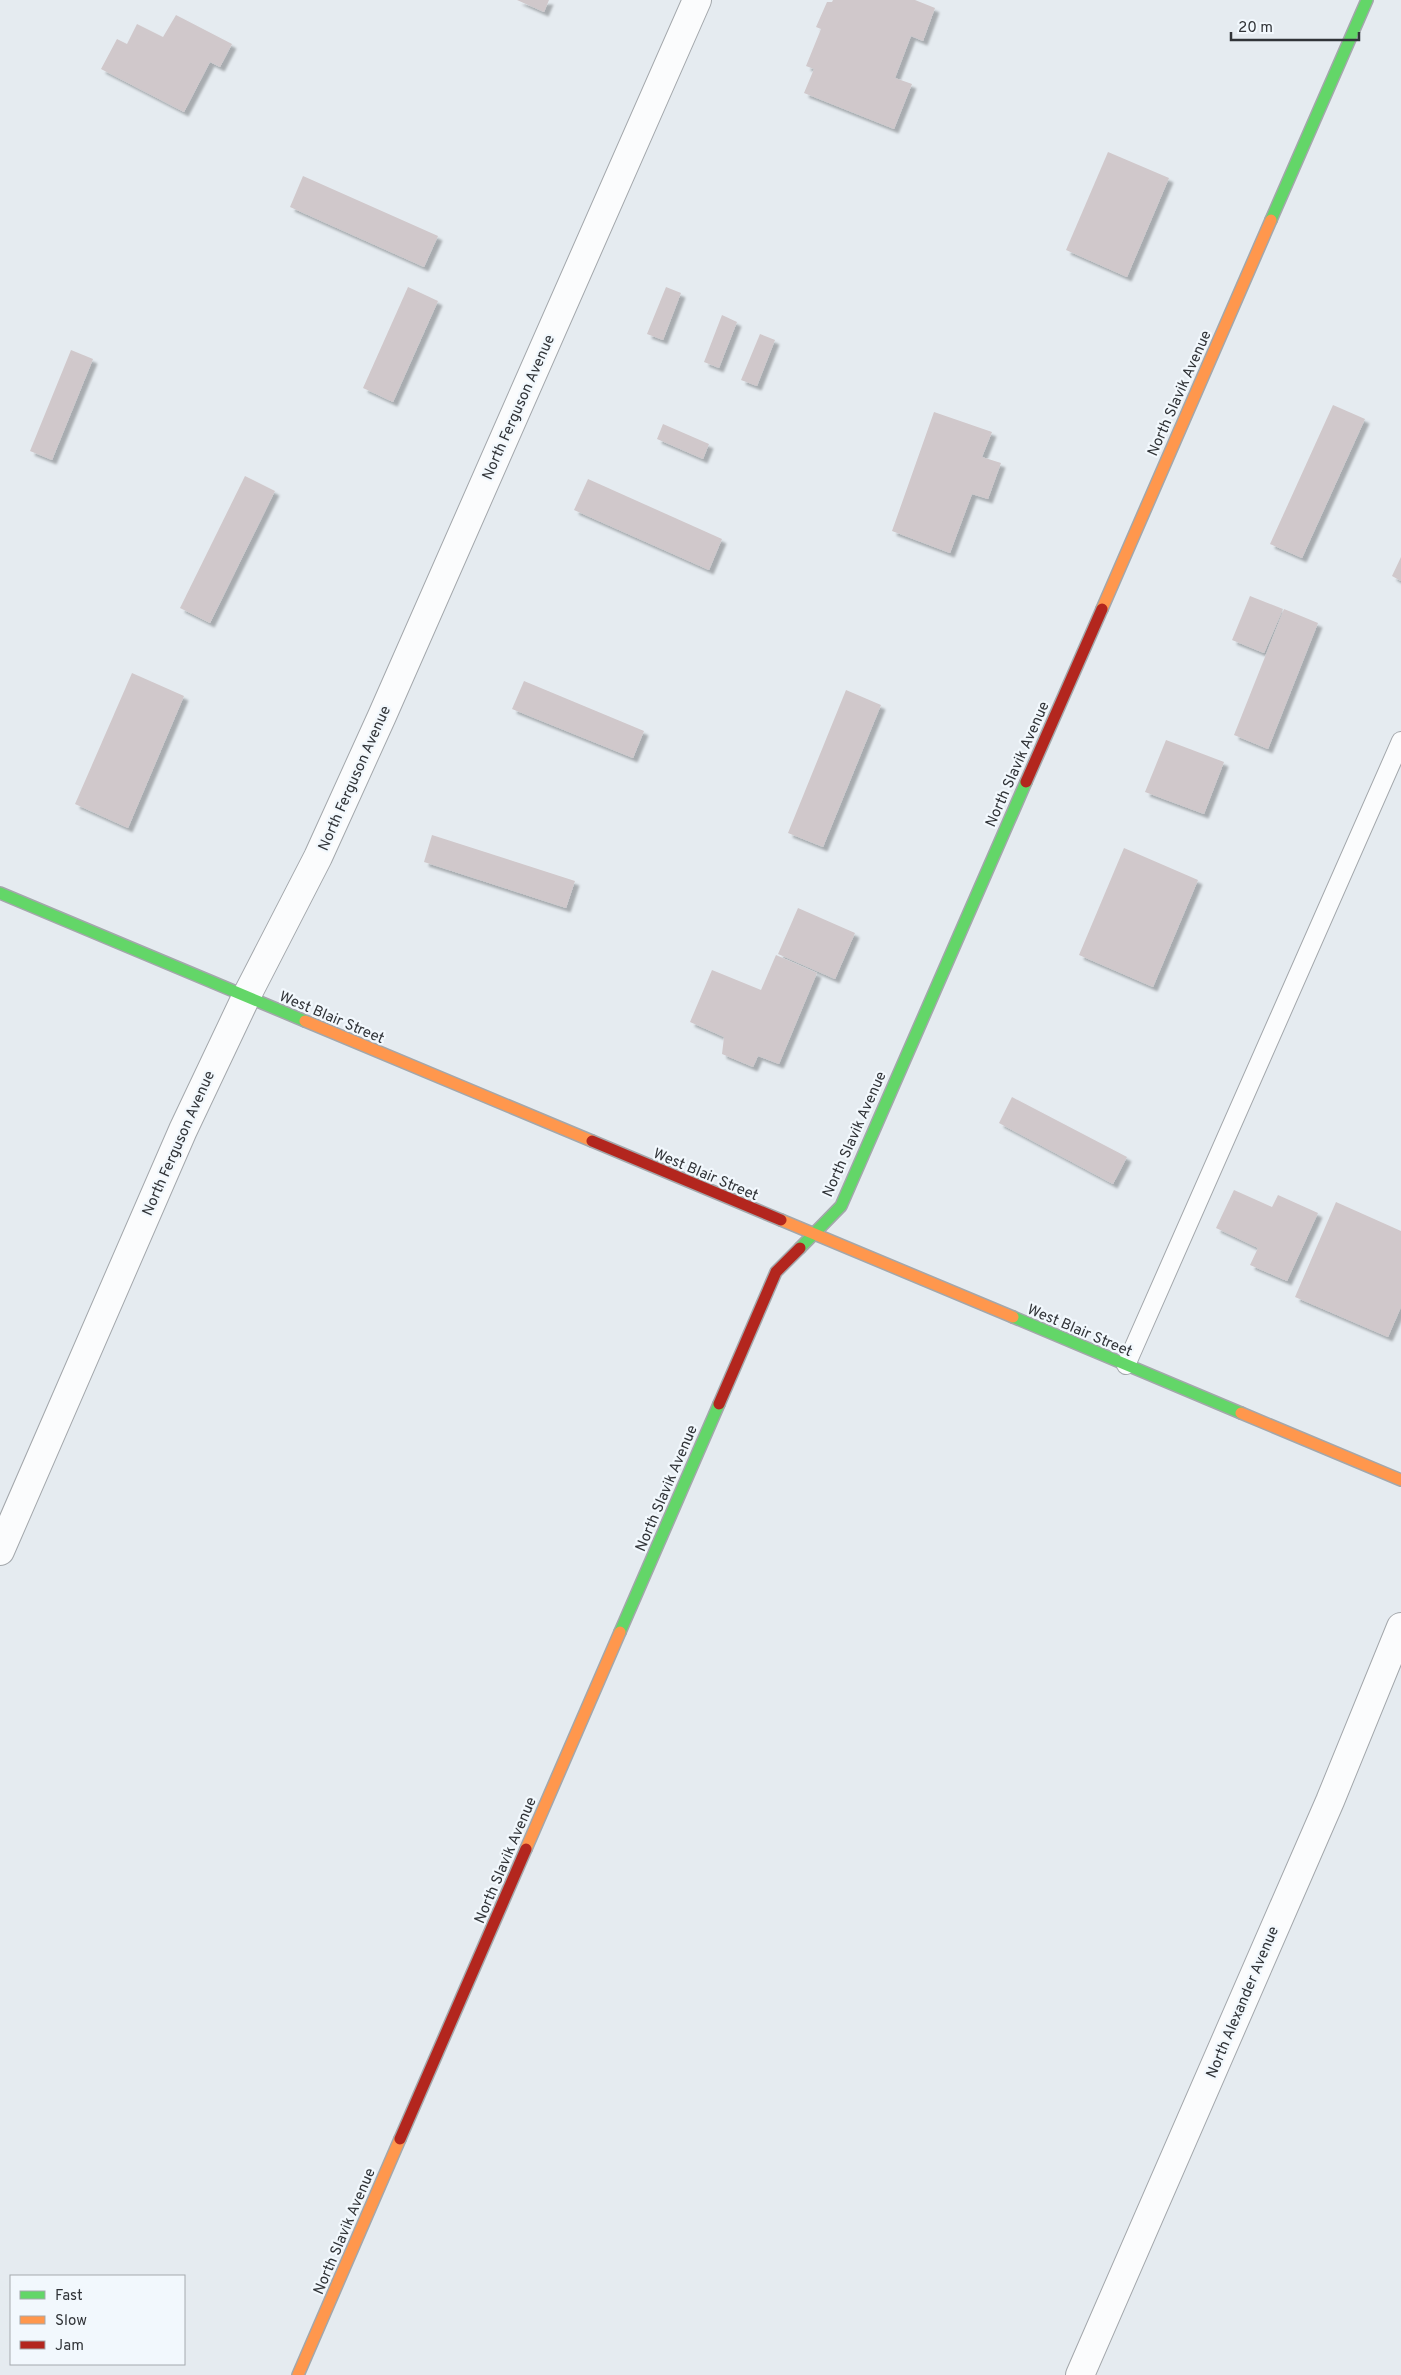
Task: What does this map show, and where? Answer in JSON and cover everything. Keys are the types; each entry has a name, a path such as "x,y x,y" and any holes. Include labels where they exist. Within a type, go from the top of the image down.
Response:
{"street":[{"name":"North Ferguson Avenue","path":"0,1551 183,1130 246,997 318,857 378,724 697,0"},
{"name":"North Slavik Avenue","path":"298,2375 776,1272 841,1206 1367,0"},
{"name":"West Blair Street","path":"0,893 1401,1480"},
{"name":"North Alexander Avenue","path":"1080,2375 1326,1810 1401,1627"}],"lane":[{"path":"1126,1365 1401,741"}],"building":[{"path":"517,0 549,0 544,12"},
{"path":"833,0 915,0 935,8 923,41 911,36 895,78 912,84 894,129 804,93 814,69 806,66 821,29 816,27 827,2 832,2"},
{"path":"176,15 232,44 220,67 210,62 184,112 101,69 117,39 127,44 137,24 163,37"},
{"path":"1108,152 1169,178 1127,277 1066,250"},
{"path":"303,176 438,236 424,267 290,207"},
{"path":"408,287 438,301 393,402 363,388"},
{"path":"666,287 681,293 663,340 647,334"},
{"path":"722,315 737,322 719,368 704,362"},
{"path":"760,334 775,340 757,386 741,380"},
{"path":"71,350 93,359 52,460 30,451"},
{"path":"1333,405 1365,419 1302,558 1270,544"},
{"path":"934,412 992,432 982,457 1001,463 988,499 972,494 950,553 892,531"},
{"path":"663,424 709,444 703,459 657,439"},
{"path":"245,476 275,491 210,623 180,608"},
{"path":"588,479 722,539 709,570 574,510"},
{"path":"1401,557 1401,581 1392,576"},
{"path":"1250,596 1283,609 1264,653 1232,640"},
{"path":"1284,609 1318,623 1268,749 1234,735"},
{"path":"132,673 184,696 128,828 75,804"},
{"path":"524,681 644,731 633,758 512,709"},
{"path":"846,690 881,705 823,847 788,833"},
{"path":"1166,740 1224,762 1204,814 1145,792"},
{"path":"432,835 575,881 566,908 424,862"},
{"path":"1124,848 1198,880 1153,987 1079,955"},
{"path":"798,908 855,933 835,979 778,954"},
{"path":"776,955 817,973 779,1064 758,1056 753,1067 722,1054 724,1037 690,1022 712,970 761,990"},
{"path":"1012,1097 1127,1157 1113,1184 999,1123"},
{"path":"1234,1190 1272,1207 1278,1195 1318,1213 1287,1281 1250,1265 1258,1248 1216,1228"},
{"path":"1336,1202 1401,1231 1401,1307 1388,1337 1295,1297"}],"traffic: fast":[{"path":"1271,220 1367,0"},
{"path":"800,1248 841,1206 1026,782"},
{"path":"0,893 305,1021"},
{"path":"1013,1317 1241,1413"},
{"path":"620,1632 719,1404"}],"traffic: slow":[{"path":"1102,609 1271,220"},
{"path":"305,1021 592,1141"},
{"path":"781,1220 1013,1317"},
{"path":"1241,1413 1401,1480"},
{"path":"526,1849 620,1632"},
{"path":"298,2375 400,2139"}],"traffic: jam":[{"path":"1026,782 1102,609"},
{"path":"592,1141 781,1220"},
{"path":"719,1404 776,1272 800,1248"},
{"path":"400,2139 526,1849"}]}
